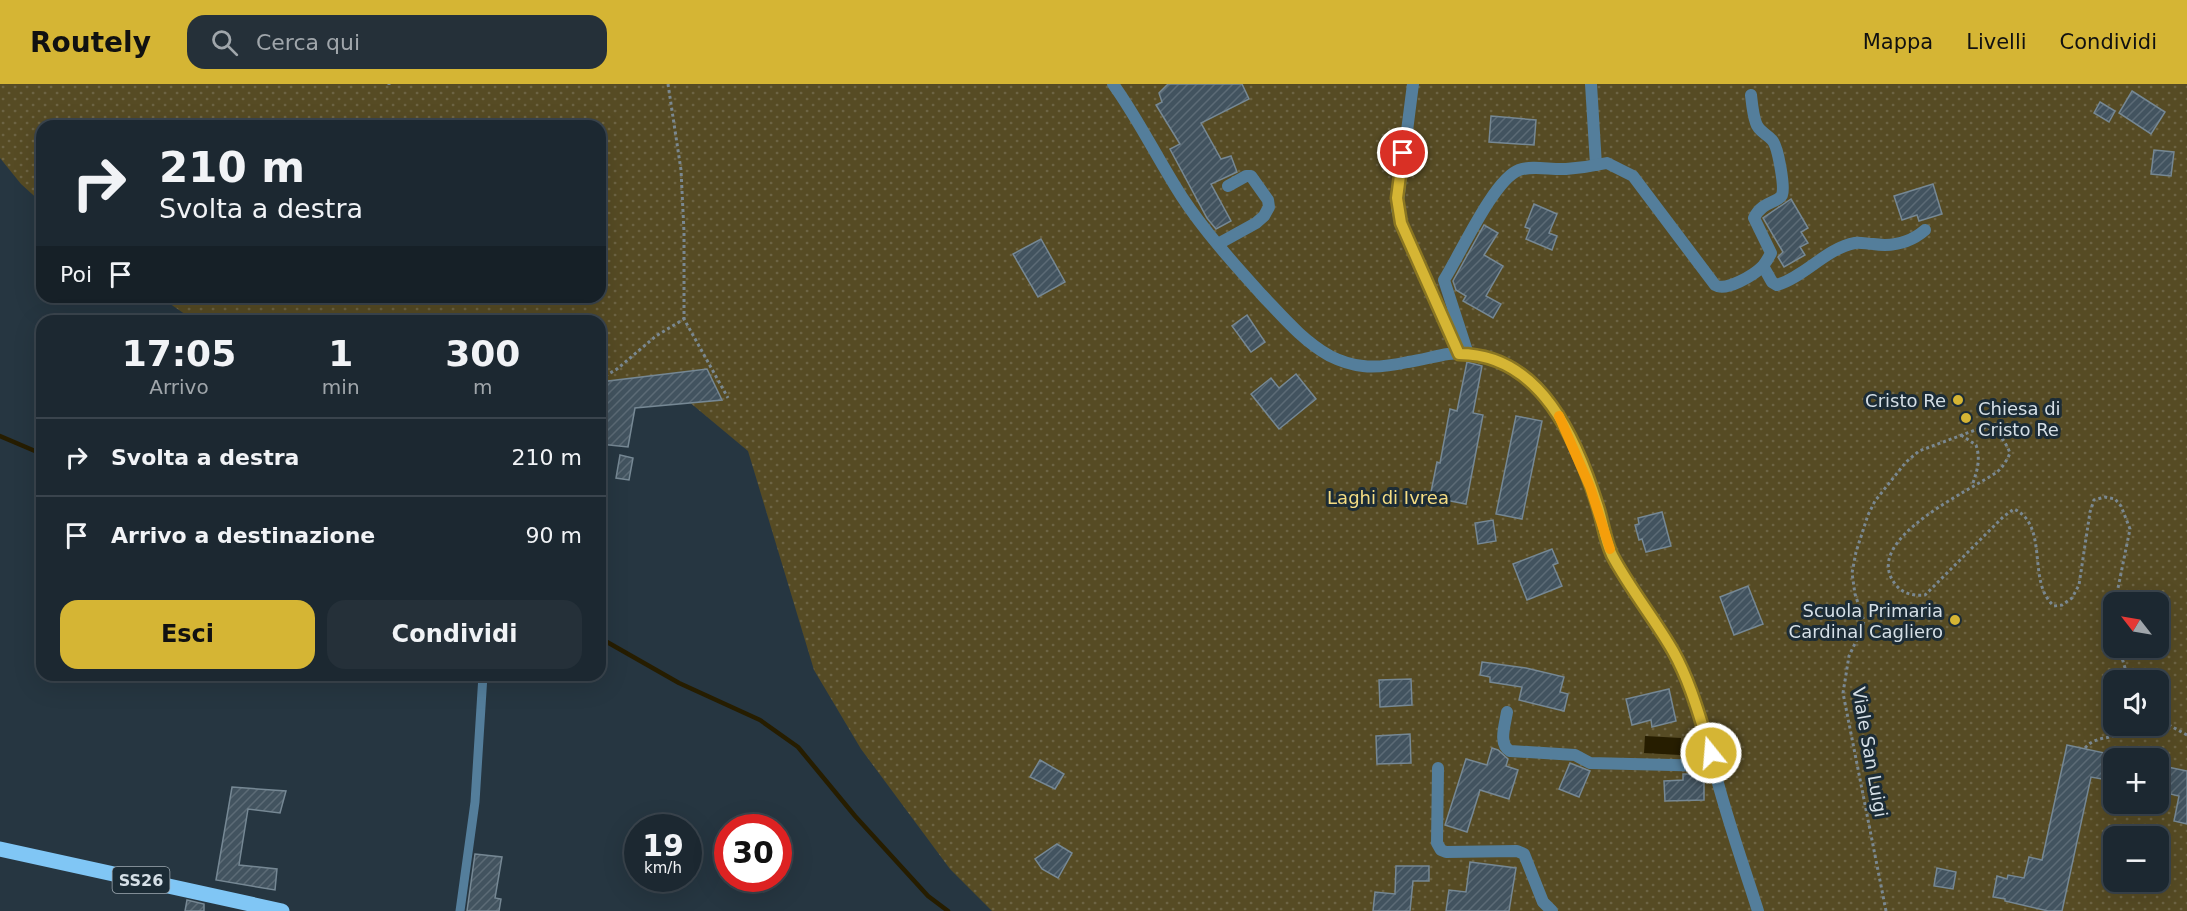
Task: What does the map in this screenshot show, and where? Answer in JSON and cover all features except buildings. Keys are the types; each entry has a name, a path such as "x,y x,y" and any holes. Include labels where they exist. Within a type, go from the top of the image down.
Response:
{"main road":[{"name":"SS26","path":"0,849 282,911"}],"street":[{"path":"1113,84 1128,104 1183,198 1218,244 1288,324 1315,345 1343,362 1363,366 1389,366 1449,354 1493,359 1515,370 1535,384 1553,406 1590,487 1612,554 1642,606 1663,634 1684,674 1711,753 1758,911"},
{"path":"1413,84 1397,209 1401,223 1463,354"},
{"path":"1592,84 1596,165"},
{"path":"1463,354 1444,280 1495,193 1512,174 1519,170 1531,167 1564,169 1607,163 1633,176 1715,285 1720,288 1729,287 1763,266 1771,253 1754,218 1764,205 1778,200 1783,194 1783,185 1776,147 1756,125 1751,95"},
{"path":"1218,244 1256,223 1269,207 1268,200 1251,176 1246,176 1228,186"},
{"path":"1763,266 1772,282 1777,285 1787,282 1835,252 1855,243 1889,246 1910,240 1925,230"},
{"path":"1507,712 1503,743 1505,748 1515,752 1575,755 1590,763 1713,766"},
{"path":"1438,768 1437,843 1441,850 1446,852 1517,850 1524,854 1543,902 1552,911"}],"lane":[{"path":"460,911 475,802 483,681"}],"path":[{"path":"668,84 681,170 684,319 728,398"},
{"path":"606,375 656,336 684,319"},
{"name":"Viale San Luigi","path":"1886,911 1843,693 1848,656 1864,621 1855,594 1852,573 1856,552 1875,501 1906,462 1919,452 1961,435 1989,427 2000,434 2010,453 2006,462 1998,471 1924,516 1908,531 1896,545 1888,569 1897,587 1906,594 1925,595 2003,517 2014,509 2023,513 2031,522 2045,595 2054,606 2062,605 2072,598 2079,585 2090,512 2094,501 2105,497 2115,499 2121,506 2130,529 2117,592"},
{"path":"1961,435 1976,445 1980,459 1972,486"},
{"path":"2169,725 2187,735"},
{"path":"2085,748 2091,741 2115,736"}],"green space":[{"name":"Laghi di Ivrea","path":"0,84 2187,84 2187,911 992,911 950,869 861,749 814,670 748,451 682,396 606,406 606,315 186,315 169,303 606,303 606,120 36,120 36,198 21,184 0,158"}],"shaded area":[{"path":"1645,736 1681,738 1680,755 1644,753"}],"waterway":[{"path":"0,436 36,451"},
{"path":"606,641 679,683 760,720 798,747 855,816 928,896 948,911"}],"slow traffic":[{"path":"1559,416 1590,487 1610,549"}],"place":[{"name":"Cristo Re","path":"1958,400"},
{"name":"Chiesa di Cristo Re","path":"1966,418"},
{"name":"Scuola Primaria Cardinal Cagliero","path":"1955,620"}],"route":[{"path":"1403,153 1397,209 1401,223 1459,354 1481,355 1504,364 1535,384 1553,406 1590,487 1612,554 1642,606 1663,634 1684,674 1711,753"}]}
